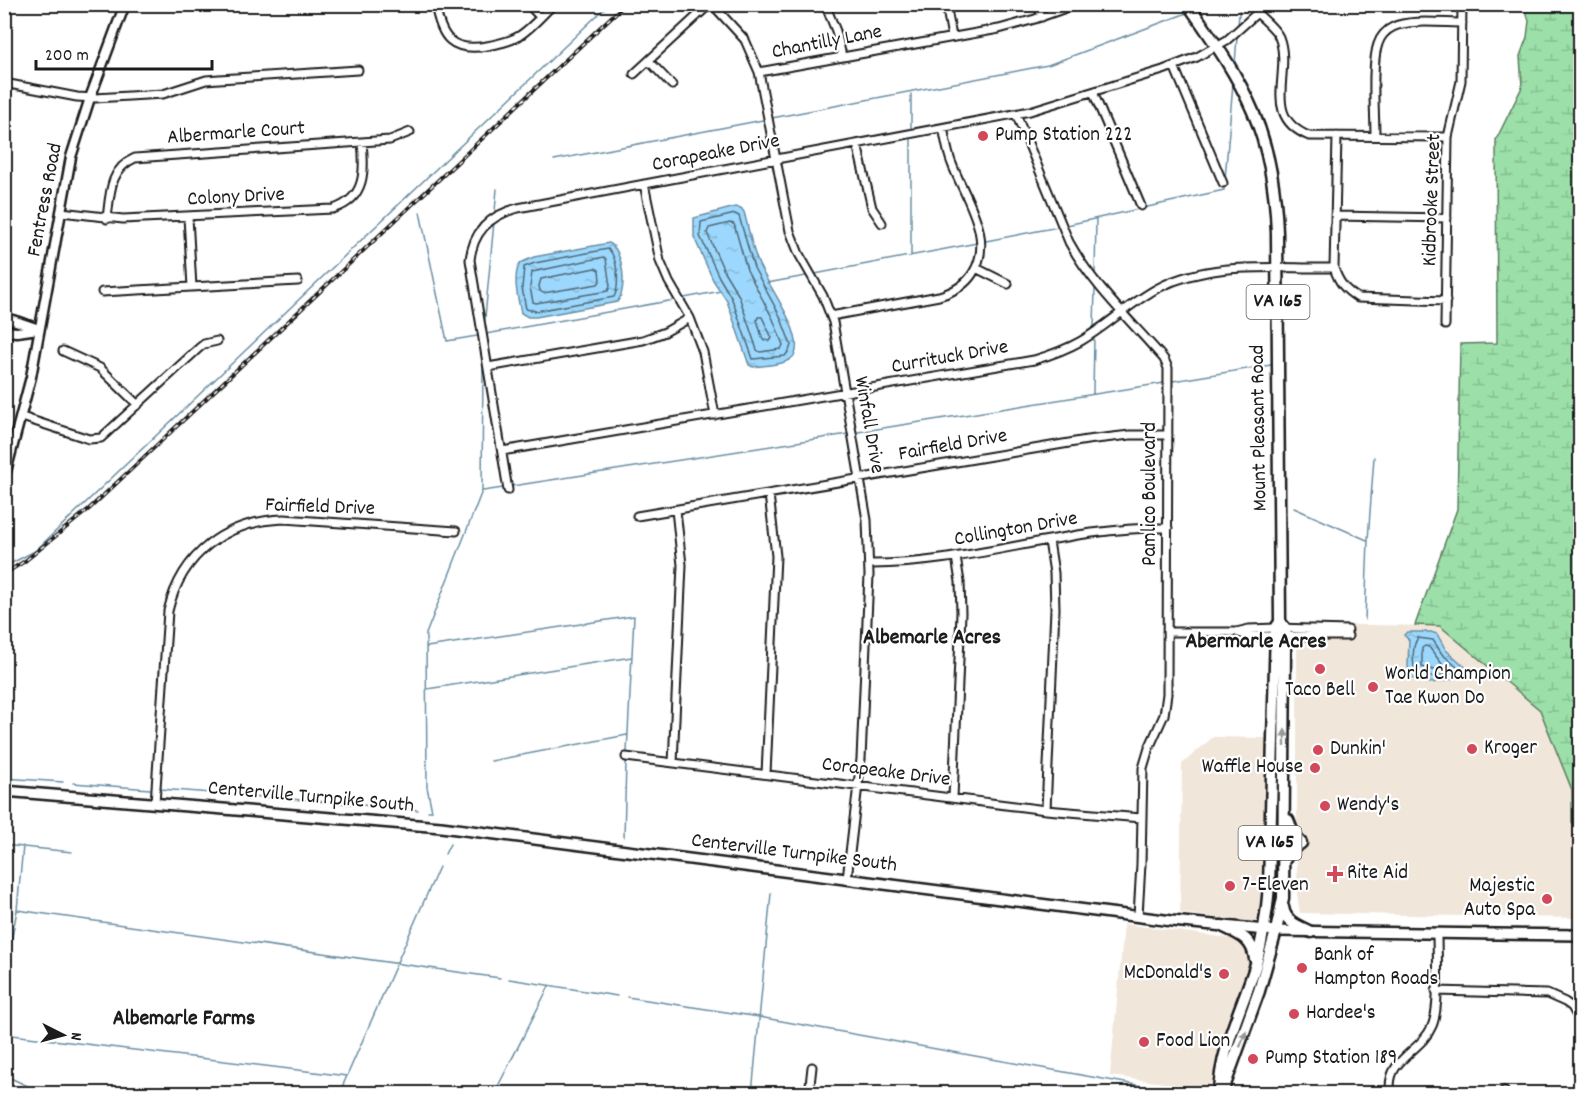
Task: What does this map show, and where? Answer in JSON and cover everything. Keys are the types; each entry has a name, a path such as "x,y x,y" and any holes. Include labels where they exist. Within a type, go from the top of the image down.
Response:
{"highway":[{"name":"Mount Pleasant Road","path":"1188,4 1218,47 1244,91 1258,121 1267,149 1276,197 1280,630 1285,807 1283,898 1259,992 1220,1094"},
{"name":"Mount Pleasant Road","path":"1220,1094 1219,1080 1224,1058 1264,931 1269,886 1280,630"},
{"path":"1271,803 1285,807 1294,837 1301,843 1290,850 1285,859"},
{"path":"1283,898 1283,911 1287,919 1311,932"},
{"path":"1222,926 1251,943 1255,965"}],"main road":[{"name":"Centerville Turnpike South","path":"4,791 441,827 1264,931 1581,935"}],"street":[{"name":"Fentress Road","path":"4,479 31,377 71,157 125,4"},
{"path":"435,4 438,23 443,34 463,48 477,48 509,41 526,31 554,4"},
{"path":"528,4 540,17"},
{"path":"634,74 711,4"},
{"name":"Winfall Drive","path":"711,4 745,40 759,72 790,231 799,254 823,296 831,316 861,478 867,520 869,564 858,786 847,879"},
{"path":"825,4 836,31 842,56"},
{"path":"946,4 952,37"},
{"path":"1038,4 1042,17"},
{"name":"Chantilly Lane","path":"759,72 999,28 1042,17 1077,4"},
{"path":"1262,4 1257,14 1278,36 1281,46 1284,117 1298,132 1309,136 1448,137"},
{"name":"Kidbrooke Street","path":"1445,325 1448,137 1461,81 1462,4"},
{"name":"Corapeake Drive","path":"508,490 470,260 475,239 484,225 494,217 506,211 1016,114 1174,66 1218,47 1257,14"},
{"path":"1375,136 1375,57 1383,34 1394,26 1405,23 1462,23"},
{"path":"649,61 672,85"},
{"path":"1174,66 1223,183"},
{"path":"4,83 90,98 163,94 206,80 358,70"},
{"path":"1093,92 1141,206"},
{"name":"Pamlico Boulevard","path":"1016,114 1069,242 1079,260 1166,362 1168,375 1166,702 1161,723 1149,748 1143,768 1138,916"},
{"path":"831,316 948,294 961,286 976,268 981,251 981,236 948,154 943,128"},
{"name":"Albermarle Court","path":"107,219 114,175 123,165 135,158 390,140 410,132"},
{"path":"1337,136 1334,268 1338,279 1346,291 1358,298 1446,301"},
{"name":"Colony Drive","path":"61,212 107,219 324,210 338,207 354,196 362,182 364,166 362,142"},
{"path":"857,144 872,208 882,223"},
{"path":"644,184 660,261 690,318 703,352 715,415"},
{"path":"1335,216 1447,218"},
{"path":"188,217 192,287"},
{"path":"976,268 1008,284"},
{"name":"Currituck Drive","path":"502,451 1041,358 1081,341 1155,290 1189,275 1220,269 1334,268"},
{"path":"102,292 298,281"},
{"path":"4,317 39,329"},
{"path":"488,367 643,340 665,332 690,318"},
{"path":"4,331 39,329"},
{"path":"22,417 95,439 107,435 199,348 204,344 217,341"},
{"path":"63,351 100,368 138,405"},
{"name":"Fairfield Drive","path":"637,516 1087,440 1131,435 1168,435"},
{"path":"766,774 775,581 775,548 769,494"},
{"path":"673,763 682,565 676,510"},
{"name":"Fairfield Drive","path":"154,803 168,611 176,585 197,555 209,544 235,528 268,519 456,531"},
{"name":"Collington Drive","path":"869,564 924,562 1129,529 1168,528"},
{"path":"1046,810 1055,609 1054,573 1049,541"},
{"path":"953,798 961,613 956,557"},
{"path":"1167,632 1236,632 1249,629 1348,633"},
{"name":"Corapeake Drive","path":"626,757 1046,810 1142,818"},
{"path":"1391,1094 1390,1076 1395,1066 1422,1041 1432,1028 1436,1014 1437,933"},
{"path":"1436,991 1546,994 1572,1007 1581,1021"},
{"path":"809,1094 812,1066"}],"shaded area":[{"path":"1297,624 1440,626 1540,710 1572,790 1572,821 1580,828 1580,918 1300,913 1297,894"},
{"path":"1213,737 1267,738 1263,906 1261,916 1250,922 1180,913 1182,764"},
{"path":"1124,924 1244,940 1253,958 1211,1089 1110,1076"}],"green space":[{"path":"1524,5 1580,5 1580,828 1572,822 1572,790 1540,710 1440,626 1415,625 1457,509 1460,344 1497,343 1496,140 1522,87 1520,56 1527,37 1529,21"}],"water":[{"path":"735,207 741,208 744,212 759,265 784,309 794,334 795,354 782,363 753,367 749,365 727,301 713,280 694,237 694,218"},
{"path":"609,243 618,253 621,261 623,280 617,302 536,317 528,317 521,313 516,281 520,263 534,257"},
{"path":"1407,632 1437,634 1446,650 1469,670 1469,674 1432,683 1417,681 1410,677 1409,640 1404,635"}],"waterway":[{"path":"4,567 35,551 609,4"},
{"path":"1198,9 1210,4"},
{"path":"1238,25 1240,4"},
{"path":"772,118 1048,65 1187,13"},
{"path":"1235,64 1237,37"},
{"path":"1225,179 1233,83"},
{"path":"911,94 911,129"},
{"path":"554,160 763,120"},
{"path":"911,139 911,256"},
{"path":"1067,225 1224,190 1224,184"},
{"path":"495,211 497,189"},
{"path":"420,212 447,341 477,336"},
{"path":"1095,275 1096,219"},
{"path":"484,328 494,222"},
{"path":"986,241 1058,227"},
{"path":"815,274 977,243"},
{"path":"767,283 806,276"},
{"path":"1094,327 1095,288"},
{"path":"684,298 721,291"},
{"path":"486,334 674,300"},
{"path":"1093,394 1094,338"},
{"path":"428,811 432,811 427,787 426,634 482,491 483,362"},
{"path":"1173,381 1271,365"},
{"path":"858,432 1164,383"},
{"path":"512,486 848,434"},
{"path":"1365,620 1374,457"},
{"path":"483,491 503,488"},
{"path":"1294,508 1367,540"},
{"path":"427,647 634,616 627,752"},
{"path":"427,689 632,657"},
{"path":"491,761 627,735"},
{"path":"624,837 626,762"},
{"path":"4,778 63,782"},
{"path":"73,783 150,789"},
{"path":"160,789 275,798"},
{"path":"285,799 306,800"},
{"path":"316,801 418,810"},
{"path":"445,854 450,844"},
{"path":"4,845 72,852"},
{"path":"4,980 17,910 23,846"},
{"path":"339,1094 439,867"},
{"path":"752,1094 771,893"},
{"path":"17,910 500,978"},
{"path":"509,979 617,996"},
{"path":"494,1094 549,986"},
{"path":"627,997 759,1017 1186,1094"},
{"path":"4,1034 347,1076"},
{"path":"4,1075 45,1094"}],"railway":[{"path":"4,574 25,561 89,509 625,4"}],"place":[{"name":"Pump Station 222","path":"983,136"},
{"name":"Taco Bell","path":"1320,669"},
{"name":"World Champion Tae Kwon Do","path":"1373,687"},
{"name":"Kroger","path":"1472,749"},
{"name":"Dunkin'","path":"1318,750"},
{"name":"Waffle House","path":"1315,768"},
{"name":"Wendy's","path":"1325,806"},
{"name":"Rite Aid","path":"1335,874"},
{"name":"7-Eleven","path":"1230,886"},
{"name":"Majestic Auto Spa","path":"1547,899"},
{"name":"Bank of Hampton Roads","path":"1302,968"},
{"name":"McDonald's","path":"1224,974"},
{"name":"Hardee's","path":"1294,1014"},
{"name":"Food Lion","path":"1144,1042"},
{"name":"Pump Station 189","path":"1253,1059"}],"district":[{"name":"Albemarle Acres","path":"932,638"},
{"name":"Abermarle Acres","path":"1256,642"},
{"name":"Albemarle Farms","path":"184,1019"}]}
